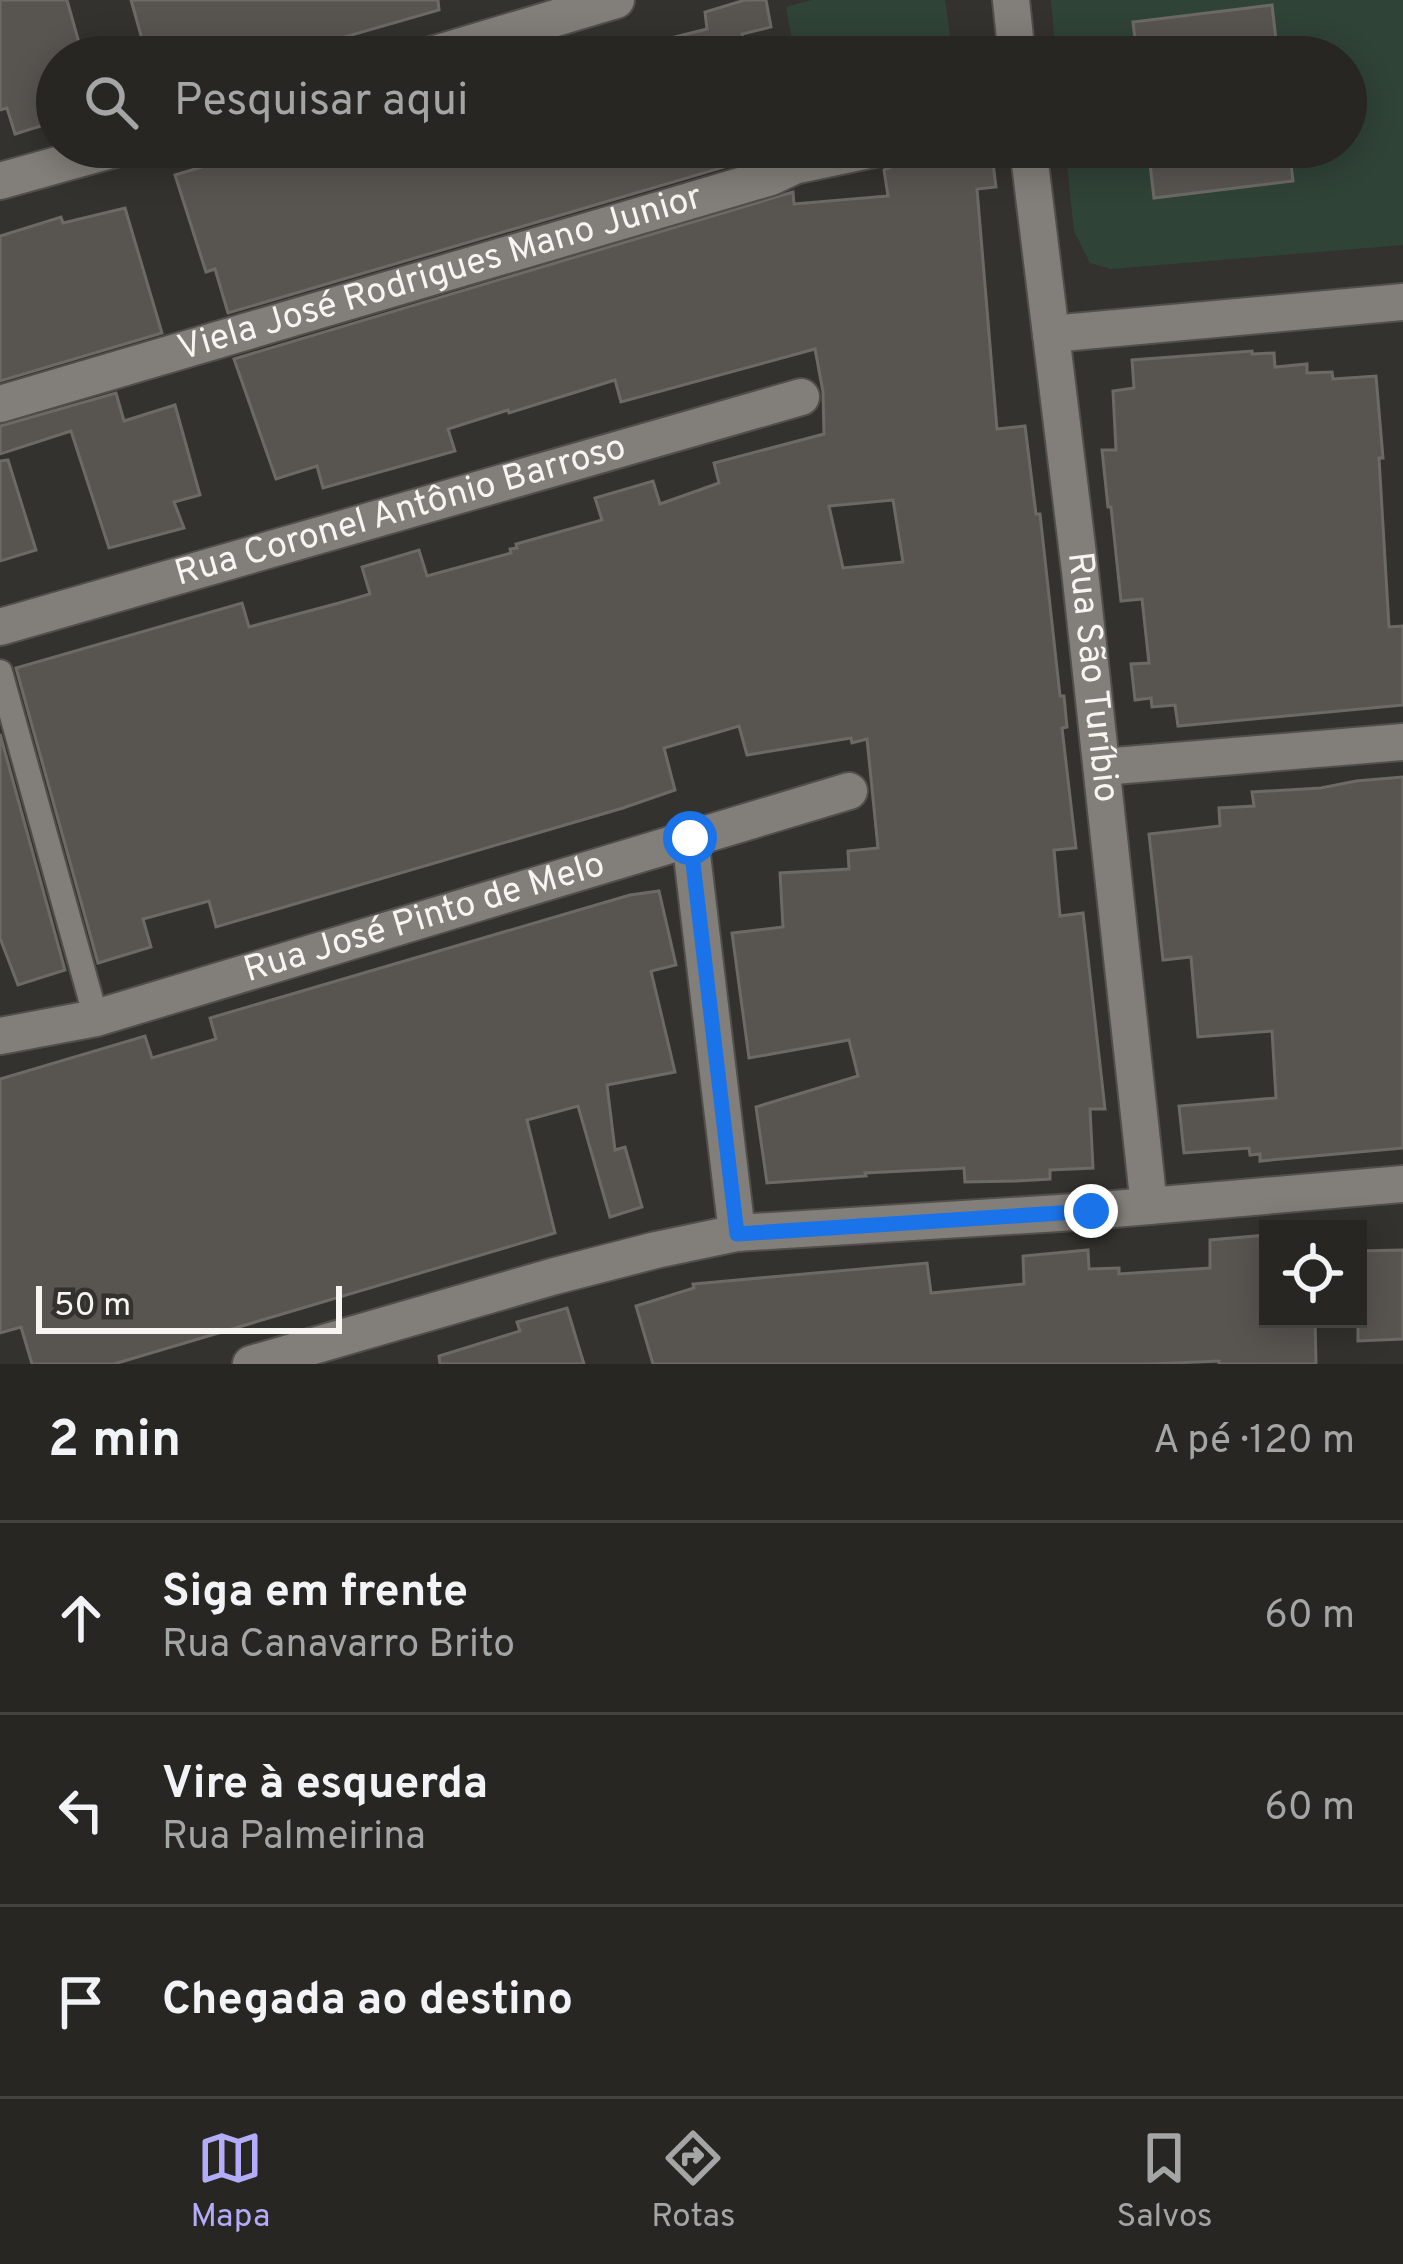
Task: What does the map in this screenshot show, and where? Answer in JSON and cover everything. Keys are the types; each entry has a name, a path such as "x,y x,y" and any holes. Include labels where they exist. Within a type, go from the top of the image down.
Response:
{"street":[{"path":"495,36 616,0"},
{"path":"1010,0 1015,36"},
{"path":"0,181 47,168"},
{"name":"Viela José Rodrigues Mano Junior","path":"0,404 790,168"},
{"name":"Rua São Turíbio","path":"1031,168 1150,1206"},
{"path":"1052,334 1403,302"},
{"name":"Rua Coronel Antônio Barroso","path":"0,627 801,397"},
{"path":"1102,767 1403,742"},
{"name":"Rua José Pinto de Melo","path":"0,1036 96,1018 849,791"},
{"path":"690,838 737,1234"},
{"path":"251,1364 555,1276 737,1234 1403,1184"}],"lane":[{"path":"0,672 96,1018"}],"green space":[{"path":"812,0 945,0 950,36 791,36 786,7"},
{"path":"1051,0 1403,0 1403,245 1111,269 1090,263 1074,231 1067,168 1367,168 1367,36 1054,36"}],"building":[{"path":"0,0 67,0 77,36 36,36 36,128 15,134 7,108 0,110"},
{"path":"131,0 438,0 439,10 348,36 141,36"},
{"path":"745,0 766,0 771,27 742,36 679,36 707,29 705,12"},
{"path":"1272,5 1276,36 1135,36 1133,22"},
{"path":"198,168 721,168 228,313 215,269 206,272 175,175"},
{"path":"994,168 996,187 977,189 997,429 1025,426 1060,696 1064,696 1067,727 1062,728 1076,848 1054,850 1060,916 1083,913 1105,1109 1090,1109 1093,1168 1050,1170 1050,1179 1016,1181 965,1182 964,1168 767,1183 756,1107 858,1076 849,1040 749,1058 732,933 783,927 780,873 849,869 848,851 878,848 867,739 747,755 739,726 664,748 675,790 216,927 209,901 143,919 151,947 98,963 16,668 242,603 249,627 339,603 370,594 362,567 419,550 427,576 511,553 516,544 602,520 595,498 653,481 660,504 719,483 714,463 824,434 815,349 621,402 615,380 508,410 448,429 455,451 323,488 317,466 276,479 234,359 793,192 794,204 888,196 884,170","holes":["893,500 903,562 843,568 829,506"]},
{"path":"1150,168 1291,168 1293,181 1154,198"},
{"path":"125,208 162,333 0,381 0,236 61,217 63,223"},
{"path":"1274,353 1275,367 1307,364 1307,373 1332,372 1333,379 1376,376 1389,627 1403,626 1403,705 1178,726 1175,705 1152,707 1151,698 1135,700 1131,664 1149,663 1142,599 1121,601 1108,507 1102,450 1116,450 1113,391 1134,388 1132,360"},
{"path":"116,393 124,421 175,405 200,495 174,502 184,528 109,548 71,431 0,454 0,426"},
{"path":"8,460 36,550 0,561 0,461"},
{"path":"0,734 65,970 18,985 0,938"},
{"path":"1403,777 1403,1148 1260,1161 1260,1154 1250,1155 1249,1148 1184,1153 1179,1106 1276,1098 1272,1031 1198,1037 1191,957 1163,960 1149,834 1220,826 1219,808 1254,806 1252,792"},
{"path":"659,891 676,965 651,971 675,1072 607,1085 615,1150 625,1147 642,1207 610,1217 578,1106 527,1120 555,1233 114,1364 32,1364 21,1327 0,1333 0,1079 145,1036 152,1058 216,1039 210,1018 630,895"},
{"path":"1259,1236 1259,1328 1315,1328 1316,1364 653,1364 636,1306 694,1288 693,1284 927,1263 931,1293 1024,1284 1023,1256 1088,1250 1089,1269 1119,1268 1119,1274 1210,1268 1210,1240"},
{"path":"1403,1250 1403,1339 1358,1341 1358,1328 1367,1328 1367,1251"},
{"path":"567,1308 584,1364 440,1364 439,1356 520,1331 517,1322"}],"route":[{"path":"690,838 737,1234 1091,1211"}]}
